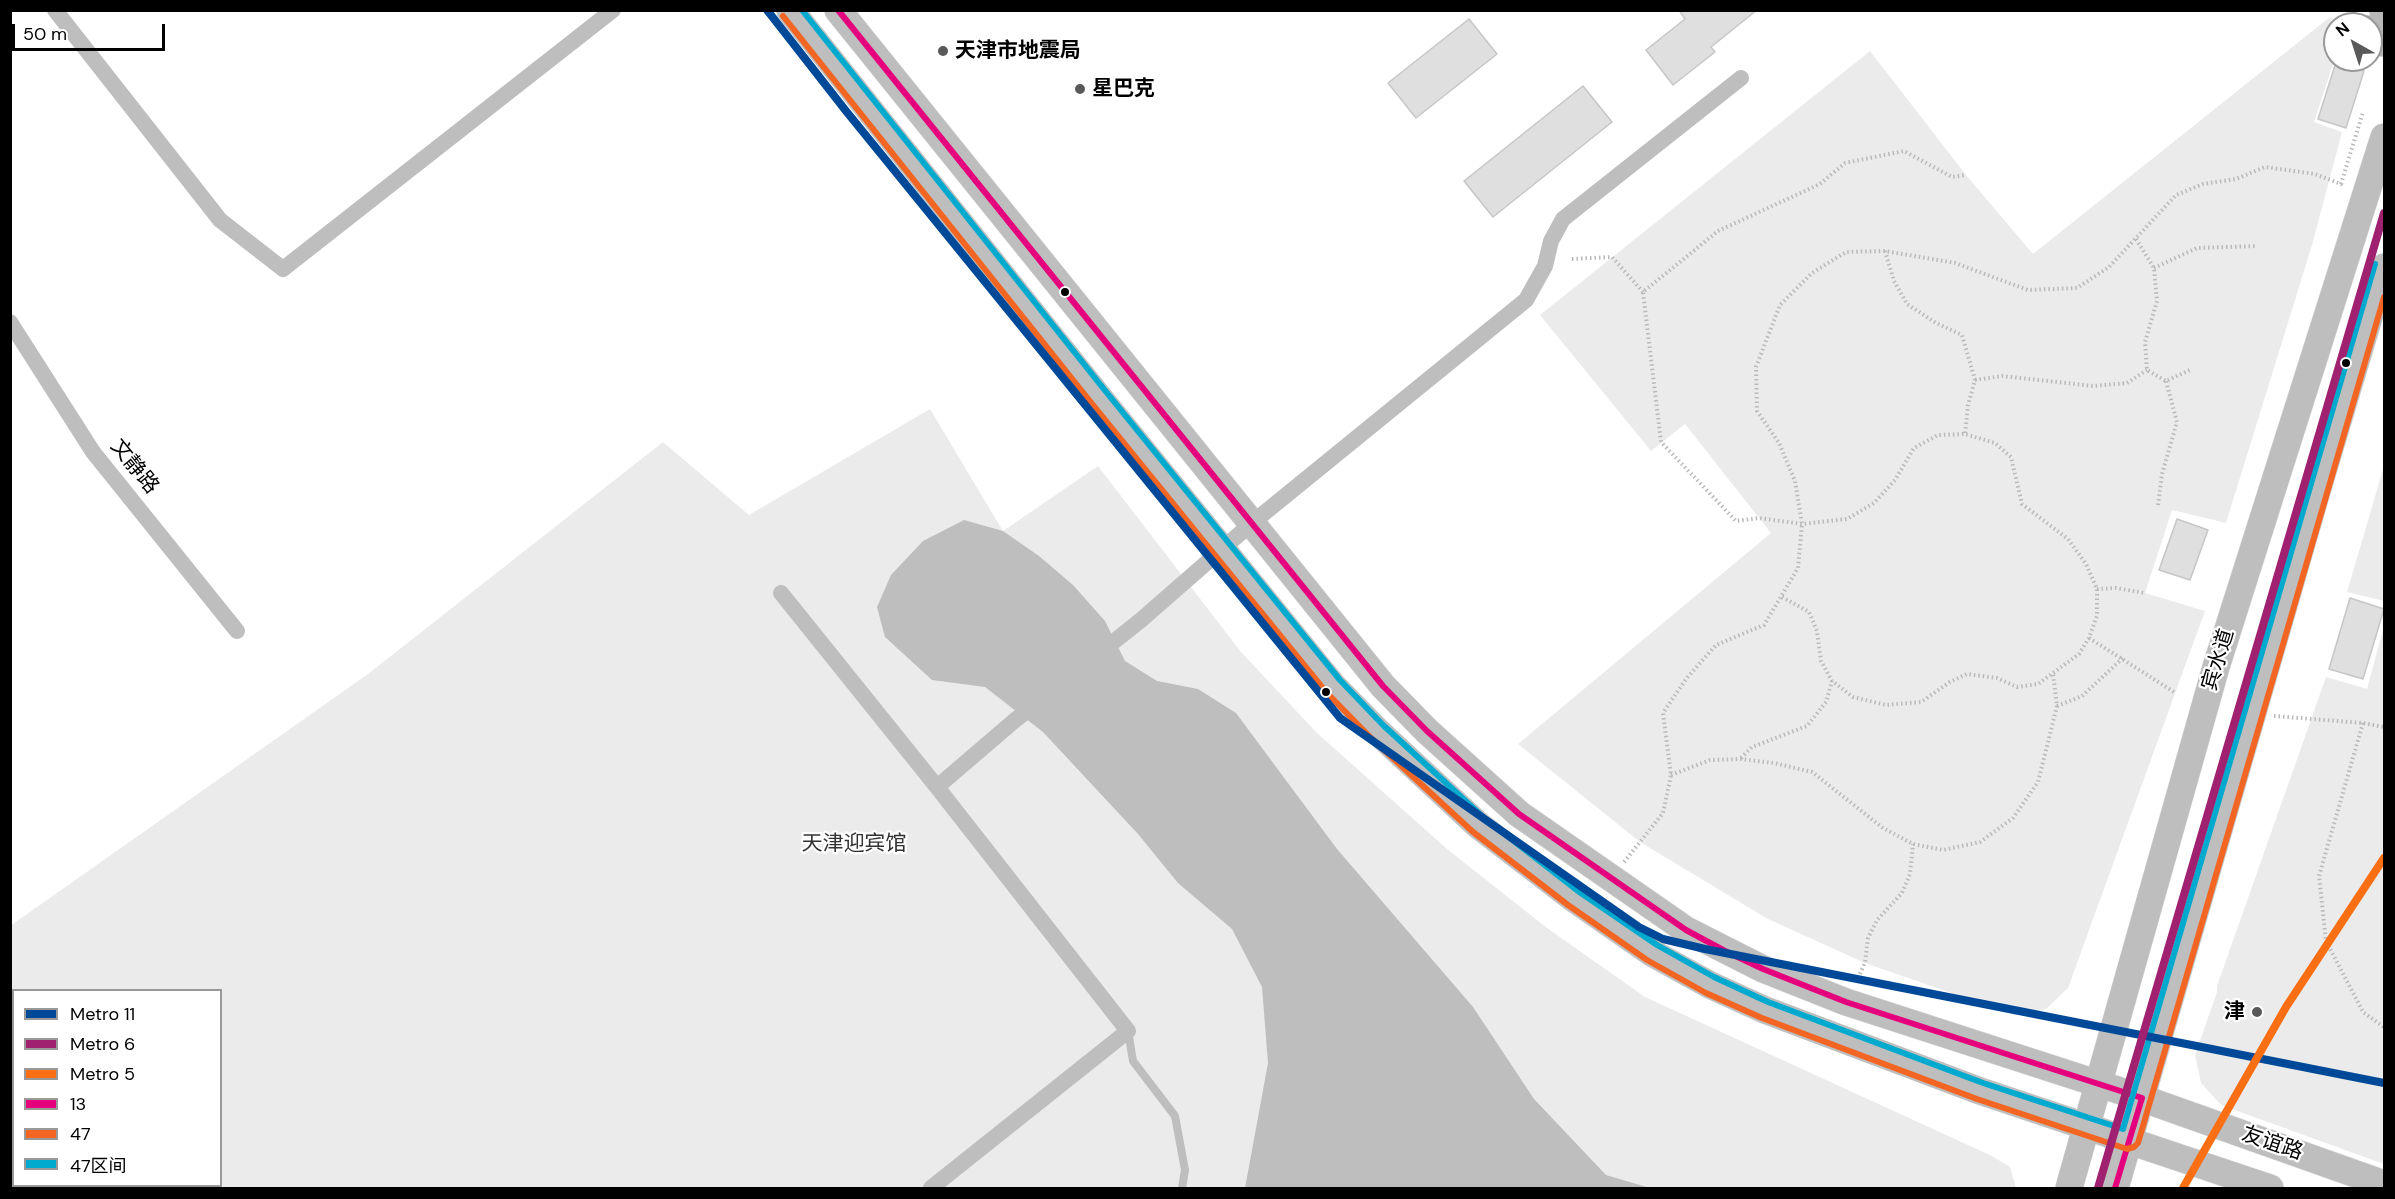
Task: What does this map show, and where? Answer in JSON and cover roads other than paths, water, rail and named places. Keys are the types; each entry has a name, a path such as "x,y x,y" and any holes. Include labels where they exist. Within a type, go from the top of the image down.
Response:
{"main road":[{"name":"友谊路","path":"790,10 1333,686 1426,777 1488,832 1573,898 1652,953 1710,985 1765,1010 1980,1091 2270,1188"},
{"name":"友谊路","path":"838,10 1383,686 1427,731 1520,814 1686,930 1763,969 1846,1002 2098,1083 2385,1184"},
{"name":"宾水道","path":"2069,1188 2216,667 2385,137"},
{"path":"2115,1188 2385,267"}],"street":[{"path":"55,10 220,220 283,269 613,10"},
{"path":"2381,10 2385,15"},
{"path":"937,787 1141,620 1252,523 1526,300 1545,266 1551,241 1563,219 1741,78"},
{"name":"文静路","path":"10,322 93,452 237,631"},
{"path":"781,593 937,787 1128,1031 931,1188"}],"lane":[{"path":"1128,1031 1133,1061 1175,1116 1185,1170 1182,1188"}],"metro line":[{"name":"11","path":"767,10 846,111 1340,718 1639,927 1663,939 1705,949 2384,1083"},
{"name":"6","path":"2098,1188 2384,213"},
{"name":"5","path":"2183,1188 2286,1007 2384,858"}],"place":[{"name":"天津市地震局","path":"943,51"},
{"name":"星巴克","path":"1080,89"},
{"name":"津","path":"2257,1012"}],"park label":[{"name":"天津迎宾馆","path":"854,844"}]}
